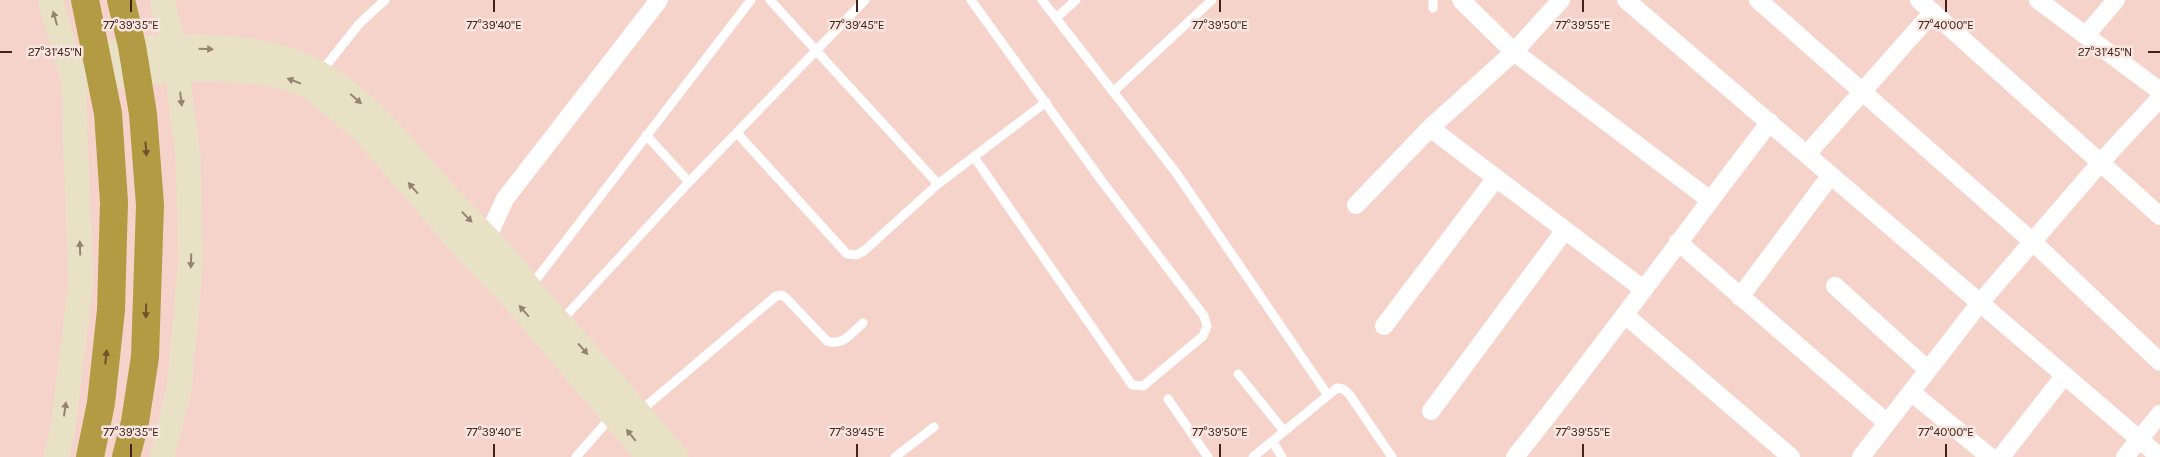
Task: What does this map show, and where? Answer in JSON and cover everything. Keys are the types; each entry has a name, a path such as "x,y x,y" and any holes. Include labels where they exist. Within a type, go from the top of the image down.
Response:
{"highway":[{"path":"84,0 108,112 114,202 111,310 101,402 90,457"},
{"path":"121,0 132,46 143,114 150,215 145,357 135,422 126,457"}],"street":[{"path":"50,0 70,69 80,282 63,426 56,457"},
{"path":"162,0 175,58 188,157 191,260 179,390 162,457"},
{"path":"478,262 486,238 505,199 660,0"},
{"path":"1461,0 1514,52 1710,200"},
{"path":"1356,206 1430,128 1514,52 1561,0"},
{"path":"1626,0 2160,457"},
{"path":"1758,0 2033,242 2160,362"},
{"path":"1919,0 2160,216"},
{"path":"2038,0 2160,91"},
{"path":"2086,35 2116,0"},
{"path":"1807,154 1933,12"},
{"path":"70,69 157,48 175,58 284,77 311,87 364,131 478,262 516,301 649,457"},
{"path":"175,58 232,49 264,53 300,64 336,82 362,104 506,258 529,288 676,457"},
{"path":"1861,457 1980,304 2101,162 2160,98"},
{"path":"1515,457 1625,315 1770,122"},
{"path":"1430,128 1643,289"},
{"path":"1740,297 1831,175"},
{"path":"1384,326 1496,178"},
{"path":"1431,411 1565,230"},
{"path":"1678,242 1887,423"},
{"path":"1835,286 1928,370"},
{"path":"1625,315 1790,457"},
{"path":"2001,457 2064,376"},
{"path":"1911,392 1990,457"},
{"path":"2125,457 2160,414"}],"lane":[{"path":"320,74 359,24 385,0"},
{"path":"529,288 751,0"},
{"path":"770,0 938,184"},
{"path":"560,322 689,182 816,49 866,0"},
{"path":"971,0 1206,321 1206,330 1202,336 1143,386 1132,385 974,157"},
{"path":"1042,0 1177,174 1327,394"},
{"path":"1056,18 1076,0"},
{"path":"1113,92 1212,0"},
{"path":"737,133 847,254 856,255 864,251 938,184 1046,102"},
{"path":"646,135 689,182"},
{"path":"638,412 776,296 782,295 787,299 827,341 833,343 840,343 863,322"},
{"path":"1238,374 1284,431"},
{"path":"1253,457 1327,394 1337,388 1350,394 1392,457"},
{"path":"1168,399 1208,457"},
{"path":"576,457 613,414"},
{"path":"895,457 934,427"},
{"path":"1272,441 1282,457"}]}
